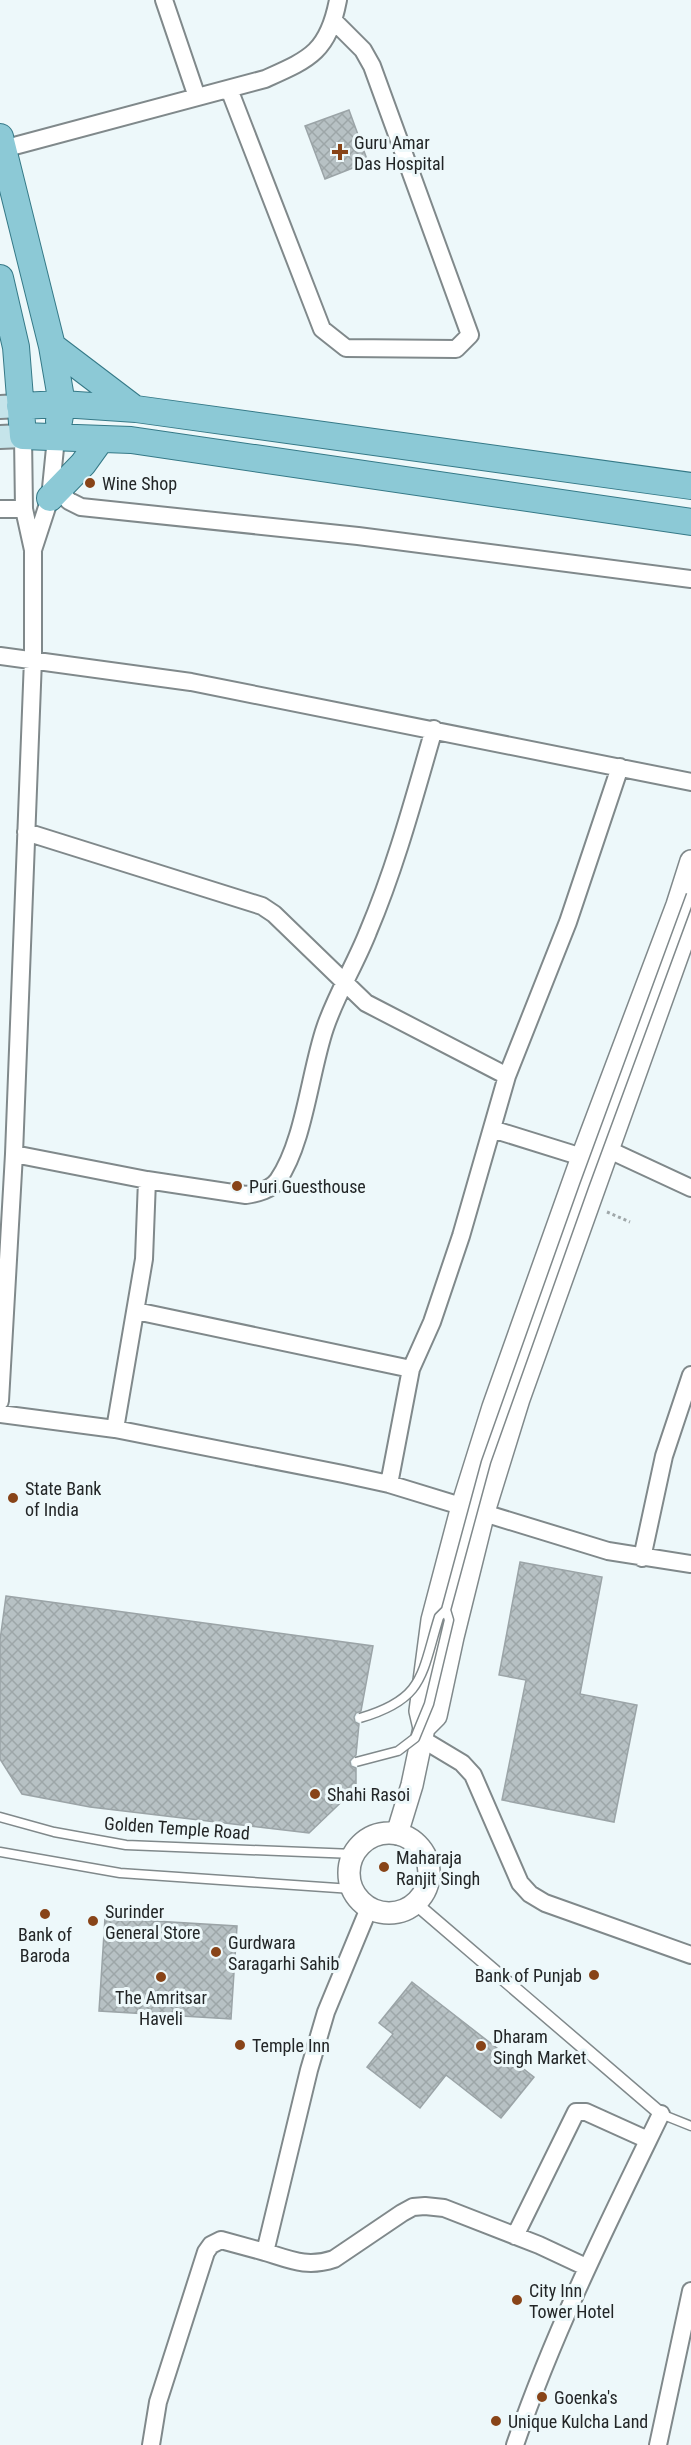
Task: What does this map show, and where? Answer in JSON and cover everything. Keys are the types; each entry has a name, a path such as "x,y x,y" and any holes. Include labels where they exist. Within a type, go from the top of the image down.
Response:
{"main road":[{"path":"2,143 52,346 62,404 56,438"},
{"path":"0,278 16,347 10,407 11,437 131,440 691,522"},
{"path":"0,383 8,365 10,320"},
{"path":"52,346 136,409"},
{"path":"10,407 62,404 136,409 691,486"},
{"path":"54,494 83,464 101,439"}],"street":[{"path":"164,0 197,97"},
{"path":"2,143 265,79 301,63 322,46 334,21 338,0"},
{"path":"230,88 322,329 346,348 456,349 470,335 372,66 363,50 334,21"},
{"path":"0,1401 14,1154 33,659 33,550 11,437"},
{"path":"33,550 54,494 56,438"},
{"path":"54,494 81,507 358,536 691,579"},
{"path":"0,509 24,509"},
{"path":"0,656 203,684 691,782"},
{"path":"14,1154 246,1195 261,1193 277,1182 288,1162 293,1146 325,1028 343,984 368,934 398,855 434,729"},
{"path":"389,1484 411,1369 439,1300 507,1076 568,922 620,767"},
{"path":"26,832 262,906 366,1003 507,1076"},
{"path":"397,1834 412,1785 423,1733 420,1711 432,1620 462,1506 493,1407 582,1157 677,905 691,861"},
{"path":"423,1733 436,1716 484,1512 519,1399 691,918"},
{"path":"492,1129 582,1157"},
{"path":"607,1149 691,1188"},
{"path":"115,1429 136,1311 144,1248 147,1179"},
{"path":"136,1311 411,1369"},
{"path":"642,1558 664,1456 691,1375"},
{"path":"0,1414 115,1429 389,1484 569,1540 642,1558 691,1564"},
{"path":"423,1733 474,1774 519,1883 530,1894 545,1903 691,1955"},
{"path":"397,1834 409,1839 418,1846 425,1857 428,1882 423,1893 405,1910 393,1913 369,1908 359,1900 352,1888 349,1871 354,1854 372,1837 397,1834"},
{"path":"415,1903 661,2114 586,2267 530,2402 515,2445"},
{"path":"265,2252 320,2031 348,1954 369,1908"},
{"path":"515,2236 576,2112 586,2112 648,2140"},
{"path":"151,2445 158,2402 207,2252 211,2245 221,2240 302,2263 321,2263 334,2259 402,2212 425,2205 444,2208 586,2267"},
{"path":"658,2445 691,2291"}],"lane":[{"path":"360,1718 394,1707 418,1686 439,1617 446,1610 489,1452 691,895"},
{"path":"356,1762 398,1751 415,1737 429,1704 449,1620 446,1610"},
{"name":"Golden Temple Road","path":"0,1817 54,1832 126,1845 354,1854"},
{"path":"0,1852 120,1873 352,1888"},
{"path":"661,2114 691,2126"}],"path":[{"path":"588,1203 630,1222"}],"building":[{"path":"349,110 368,162 325,179 305,126"},
{"path":"520,1562 602,1577 580,1694 637,1705 614,1822 502,1800 526,1680 499,1675"},
{"path":"6,1596 373,1646 361,1711 354,1717 355,1722 359,1724 356,1755 350,1761 351,1766 356,1768 356,1788 309,1833 90,1807 22,1794 0,1759 0,1640"},
{"path":"105,1918 237,1926 231,2019 99,2011"},
{"path":"412,1982 534,2077 501,2118 446,2075 420,2108 367,2067 393,2034 379,2023"}],"place":[{"name":"Guru Amar Das Hospital","path":"340,152"},
{"name":"Wine Shop","path":"90,483"},
{"name":"Puri Guesthouse","path":"237,1186"},
{"name":"State Bank of India","path":"13,1498"},
{"name":"Shahi Rasoi","path":"315,1794"},
{"name":"Maharaja Ranjit Singh","path":"384,1867"},
{"name":"Bank of Baroda","path":"45,1914"},
{"name":"Surinder General Store","path":"93,1921"},
{"name":"Gurdwara Saragarhi Sahib","path":"216,1952"},
{"name":"Bank of Punjab","path":"594,1975"},
{"name":"The Amritsar Haveli","path":"161,1977"},
{"name":"Temple Inn","path":"240,2045"},
{"name":"Dharam Singh Market","path":"481,2046"},
{"name":"City Inn Tower Hotel","path":"517,2300"},
{"name":"Goenka's","path":"542,2397"},
{"name":"Unique Kulcha Land","path":"496,2421"}]}
